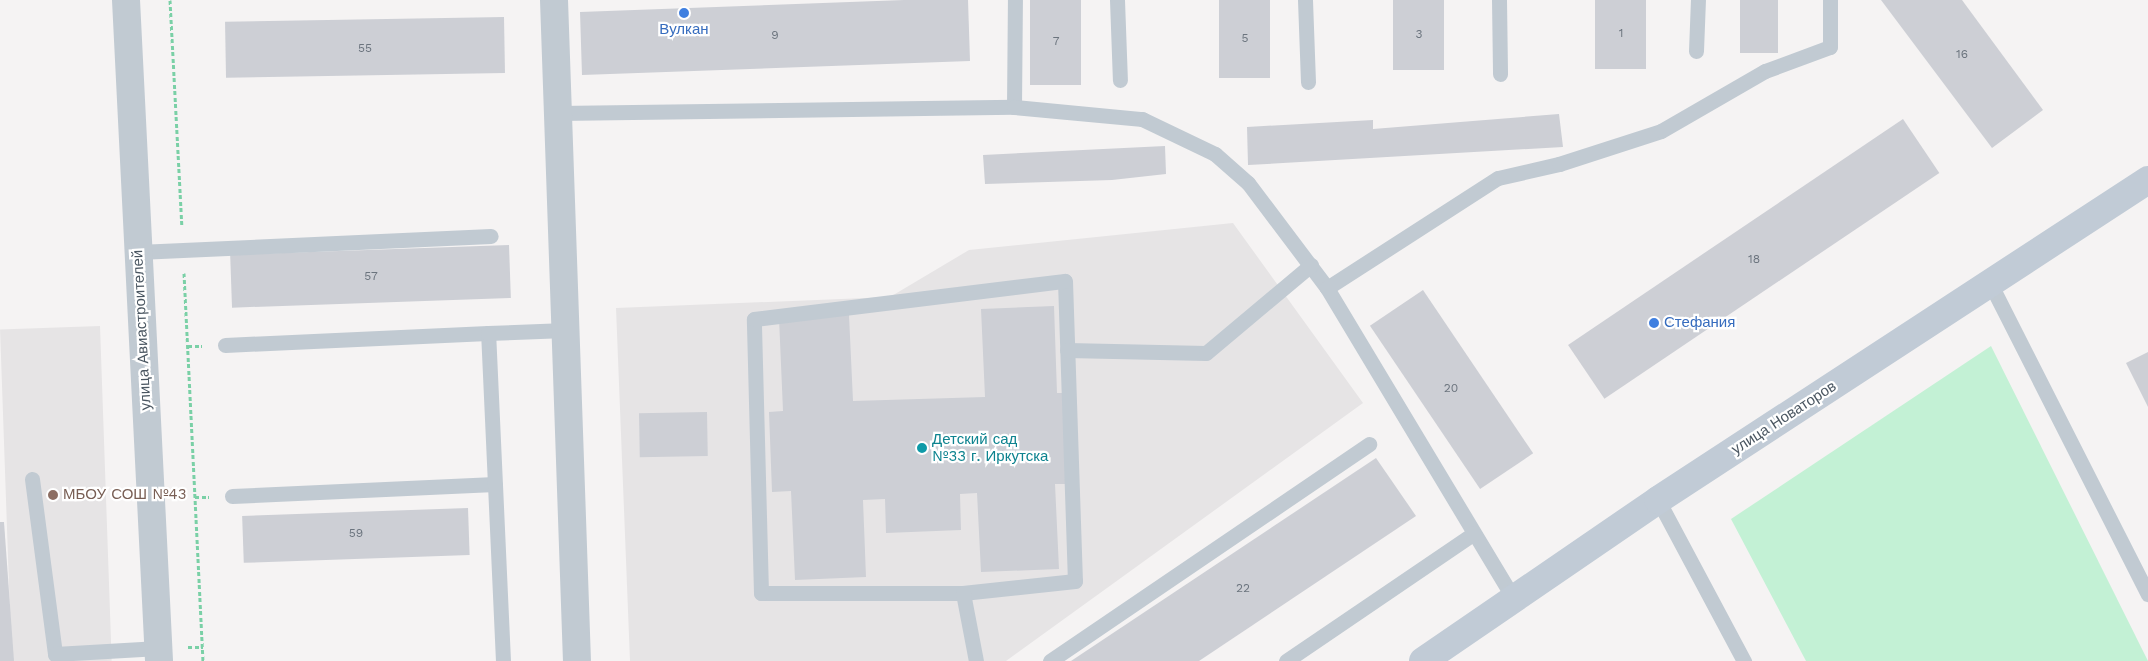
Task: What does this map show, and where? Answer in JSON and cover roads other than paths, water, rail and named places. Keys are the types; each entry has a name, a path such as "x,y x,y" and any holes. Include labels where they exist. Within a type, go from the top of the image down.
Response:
{"main road":[{"name":"улица Новаторов","path":"1423,661 1658,500 2148,180"}],"street":[{"name":"улица Авиастроителей","path":"126,0 159,655"},
{"path":"554,0 577,661"}],"lane":[{"path":"1014,107 1015,0"},
{"path":"1117,0 1120,80"},
{"path":"1305,0 1308,82"},
{"path":"1499,0 1500,74"},
{"path":"1696,50 1698,0"},
{"path":"1327,288 1498,178 1559,164 1661,131 1765,71 1830,46 1830,0"},
{"path":"558,113 1014,107 1142,119 1215,154 1248,183 1327,288 1514,599"},
{"path":"138,252 491,236"},
{"path":"1067,350 1206,353 1311,266"},
{"path":"1065,281 1075,581 964,593 761,593 754,319 1065,281"},
{"path":"1990,283 2148,594"},
{"path":"225,344 566,330"},
{"path":"488,333 503,661"},
{"path":"1050,661 1369,444"},
{"path":"32,479 55,654 159,655"},
{"path":"232,496 495,484"},
{"path":"1658,500 1744,661"},
{"path":"1286,661 1474,533"},
{"path":"964,593 976,661"}],"place":[{"name":"Вулкан","path":"684,13"},
{"name":"Стефания","path":"1654,323"},
{"name":"Детский сад №33 г. Иркутска","path":"922,448"},
{"name":"МБОУ СОШ №43","path":"53,495"}]}
